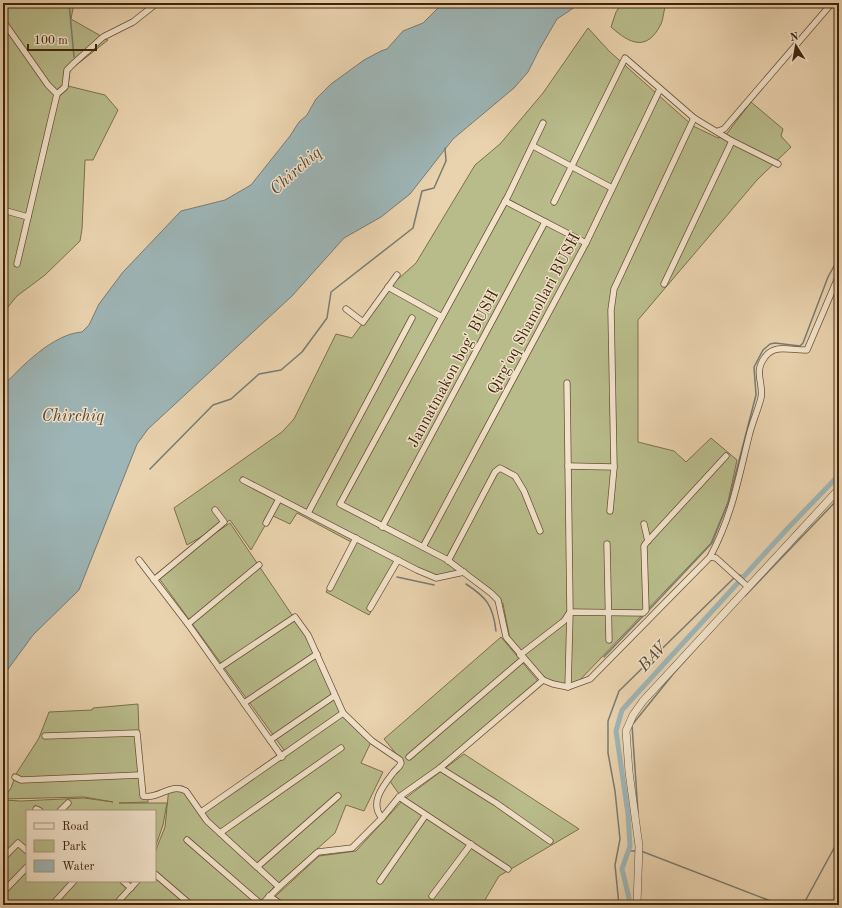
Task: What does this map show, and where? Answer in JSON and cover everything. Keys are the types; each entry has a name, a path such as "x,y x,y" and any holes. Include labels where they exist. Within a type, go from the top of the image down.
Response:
{"street":[{"path":"17,264 57,94 65,87 67,70 104,37 133,22 157,3"},
{"path":"718,131 724,129 832,3"},
{"path":"3,21 48,85 57,94"},
{"path":"554,202 573,167 625,58 694,118 778,164"},
{"name":"Qirg'oq Shamollari BUSH","path":"423,547 586,243 660,89"},
{"path":"610,511 614,466 611,310 614,289 694,118"},
{"path":"543,123 505,201 340,504 448,561 491,593 498,600 506,637 522,657 544,680 553,684 568,687 590,679 710,557 722,535 740,480 749,435 761,396 758,370 765,356 776,348 807,350 839,275"},
{"path":"664,284 732,140"},
{"path":"533,146 612,188"},
{"path":"505,201 586,243"},
{"path":"3,210 28,217"},
{"name":"Jannatmakon bog' BUSH","path":"382,527 546,222"},
{"path":"346,309 363,322 397,275"},
{"path":"388,287 442,317"},
{"path":"308,513 412,318"},
{"path":"567,383 570,612 568,687"},
{"path":"652,616 646,610 644,546 726,456"},
{"path":"568,466 614,466"},
{"path":"448,561 495,472 500,468 515,476 524,491 540,531"},
{"path":"244,480 398,560 436,578 464,572"},
{"path":"637,905 639,846 629,772 626,731 628,723 643,701 746,585 839,489"},
{"path":"266,523 279,498"},
{"path":"154,580 224,522 215,510"},
{"path":"644,524 648,540"},
{"path":"330,588 356,538"},
{"path":"607,544 609,640"},
{"path":"710,557 716,558 746,585"},
{"path":"138,560 188,624 282,757"},
{"path":"370,608 398,560"},
{"path":"188,624 258,565"},
{"path":"570,612 609,613 644,612 646,610"},
{"path":"409,757 564,621 570,612"},
{"path":"219,668 295,617 308,635 334,696 343,713 372,741 400,760 401,763 377,799 376,806 382,818"},
{"path":"244,703 317,654"},
{"path":"187,840 262,905 269,896 318,852 352,848 382,818 399,797 440,768 544,680"},
{"path":"270,740 334,696"},
{"path":"201,812 282,757 343,713"},
{"path":"45,736 137,733 143,796 154,796 167,790 183,789 207,821 279,887"},
{"path":"220,833 341,748"},
{"path":"440,768 496,803 550,841"},
{"path":"15,777 21,780 140,775"},
{"path":"256,867 338,796"},
{"path":"399,797 425,816 508,869"},
{"path":"61,810 68,804"},
{"path":"380,881 425,816"},
{"path":"3,858 18,843 26,850"},
{"path":"432,896 471,844"},
{"path":"3,892 26,868"},
{"path":"156,875 191,905"},
{"path":"52,905 73,882"},
{"path":"124,882 131,888"},
{"path":"115,905 135,882"},
{"path":"269,896 282,905"}],"green space":[{"path":"3,3 74,3 71,19 108,40 70,70 68,86 105,95 118,110 93,160 85,160 82,229 80,241 45,275 17,296 3,313"},
{"path":"622,3 667,3 661,24 656,33 650,39 644,42 631,41 611,27 616,12"},
{"path":"588,28 609,51 693,126 718,138 725,136 751,102 783,129 781,136 791,147 757,180 638,320 638,442 674,451 686,462 711,438 737,460 728,502 711,543 577,683 567,685 546,679 510,639 503,604 500,599 491,589 463,572 436,576 399,562 369,615 326,592 353,543 297,513 290,524 271,515 251,550 230,520 187,545 174,508 282,432 294,419 336,334 352,338 388,288 416,263 475,165 500,144 543,93"},
{"path":"230,523 317,652 342,711 372,740 361,763 383,772 364,811 346,805 335,833 274,887 258,905 117,905 138,882 156,882 156,850 165,827 169,787 183,786 200,811 284,750 156,574"},
{"path":"501,637 538,681 435,770 399,794 387,777 402,761 384,739"},
{"path":"138,704 141,795 148,797 148,802 119,803 167,803 163,825 156,845 156,810 26,810 26,882 136,882 115,905 3,905 3,800 21,801 84,798 113,802 84,797 3,799 11,788 16,774 39,738 49,712 92,710 93,708"},
{"path":"464,754 579,829 499,876 482,905 266,905 319,856 356,851 403,800"}],"water":[{"name":"Chirchiq","path":"443,3 581,3 557,19 528,72 514,88 453,139 410,194 381,217 344,238 292,296 148,429 137,444 79,590 33,635 3,676 3,386 19,369 49,345 60,338 82,332 89,325 99,304 123,272 181,211 225,200 251,185 290,136 299,122 307,115 316,99 331,84 364,60 387,49 403,31 423,23"}],"waterway":[{"path":"69,3 74,57"},
{"path":"150,469 213,405 231,399 259,374 281,370 302,352 327,318 331,292 413,228 422,191 434,188 446,161 445,148"},
{"path":"648,611 712,543 728,503 756,395 754,367 763,350 770,344 775,343 800,346 803,343 828,277 839,257"},
{"name":"BAV","path":"629,905 629,898 622,869 630,846 628,814 616,731 622,710 788,528 839,475"},
{"path":"745,596 839,498"},
{"name":"BAV","path":"738,575 744,576"},
{"path":"397,577 434,585"},
{"path":"619,905 615,865 620,839 615,791 608,753 608,721 619,691 735,577"},
{"path":"466,584 479,593 487,603 493,615 496,631"},
{"path":"604,657 644,615"},
{"path":"638,812 632,725 674,673 720,622"},
{"path":"803,905 839,839"},
{"path":"628,851 637,851"},
{"path":"641,851 781,905"}]}
